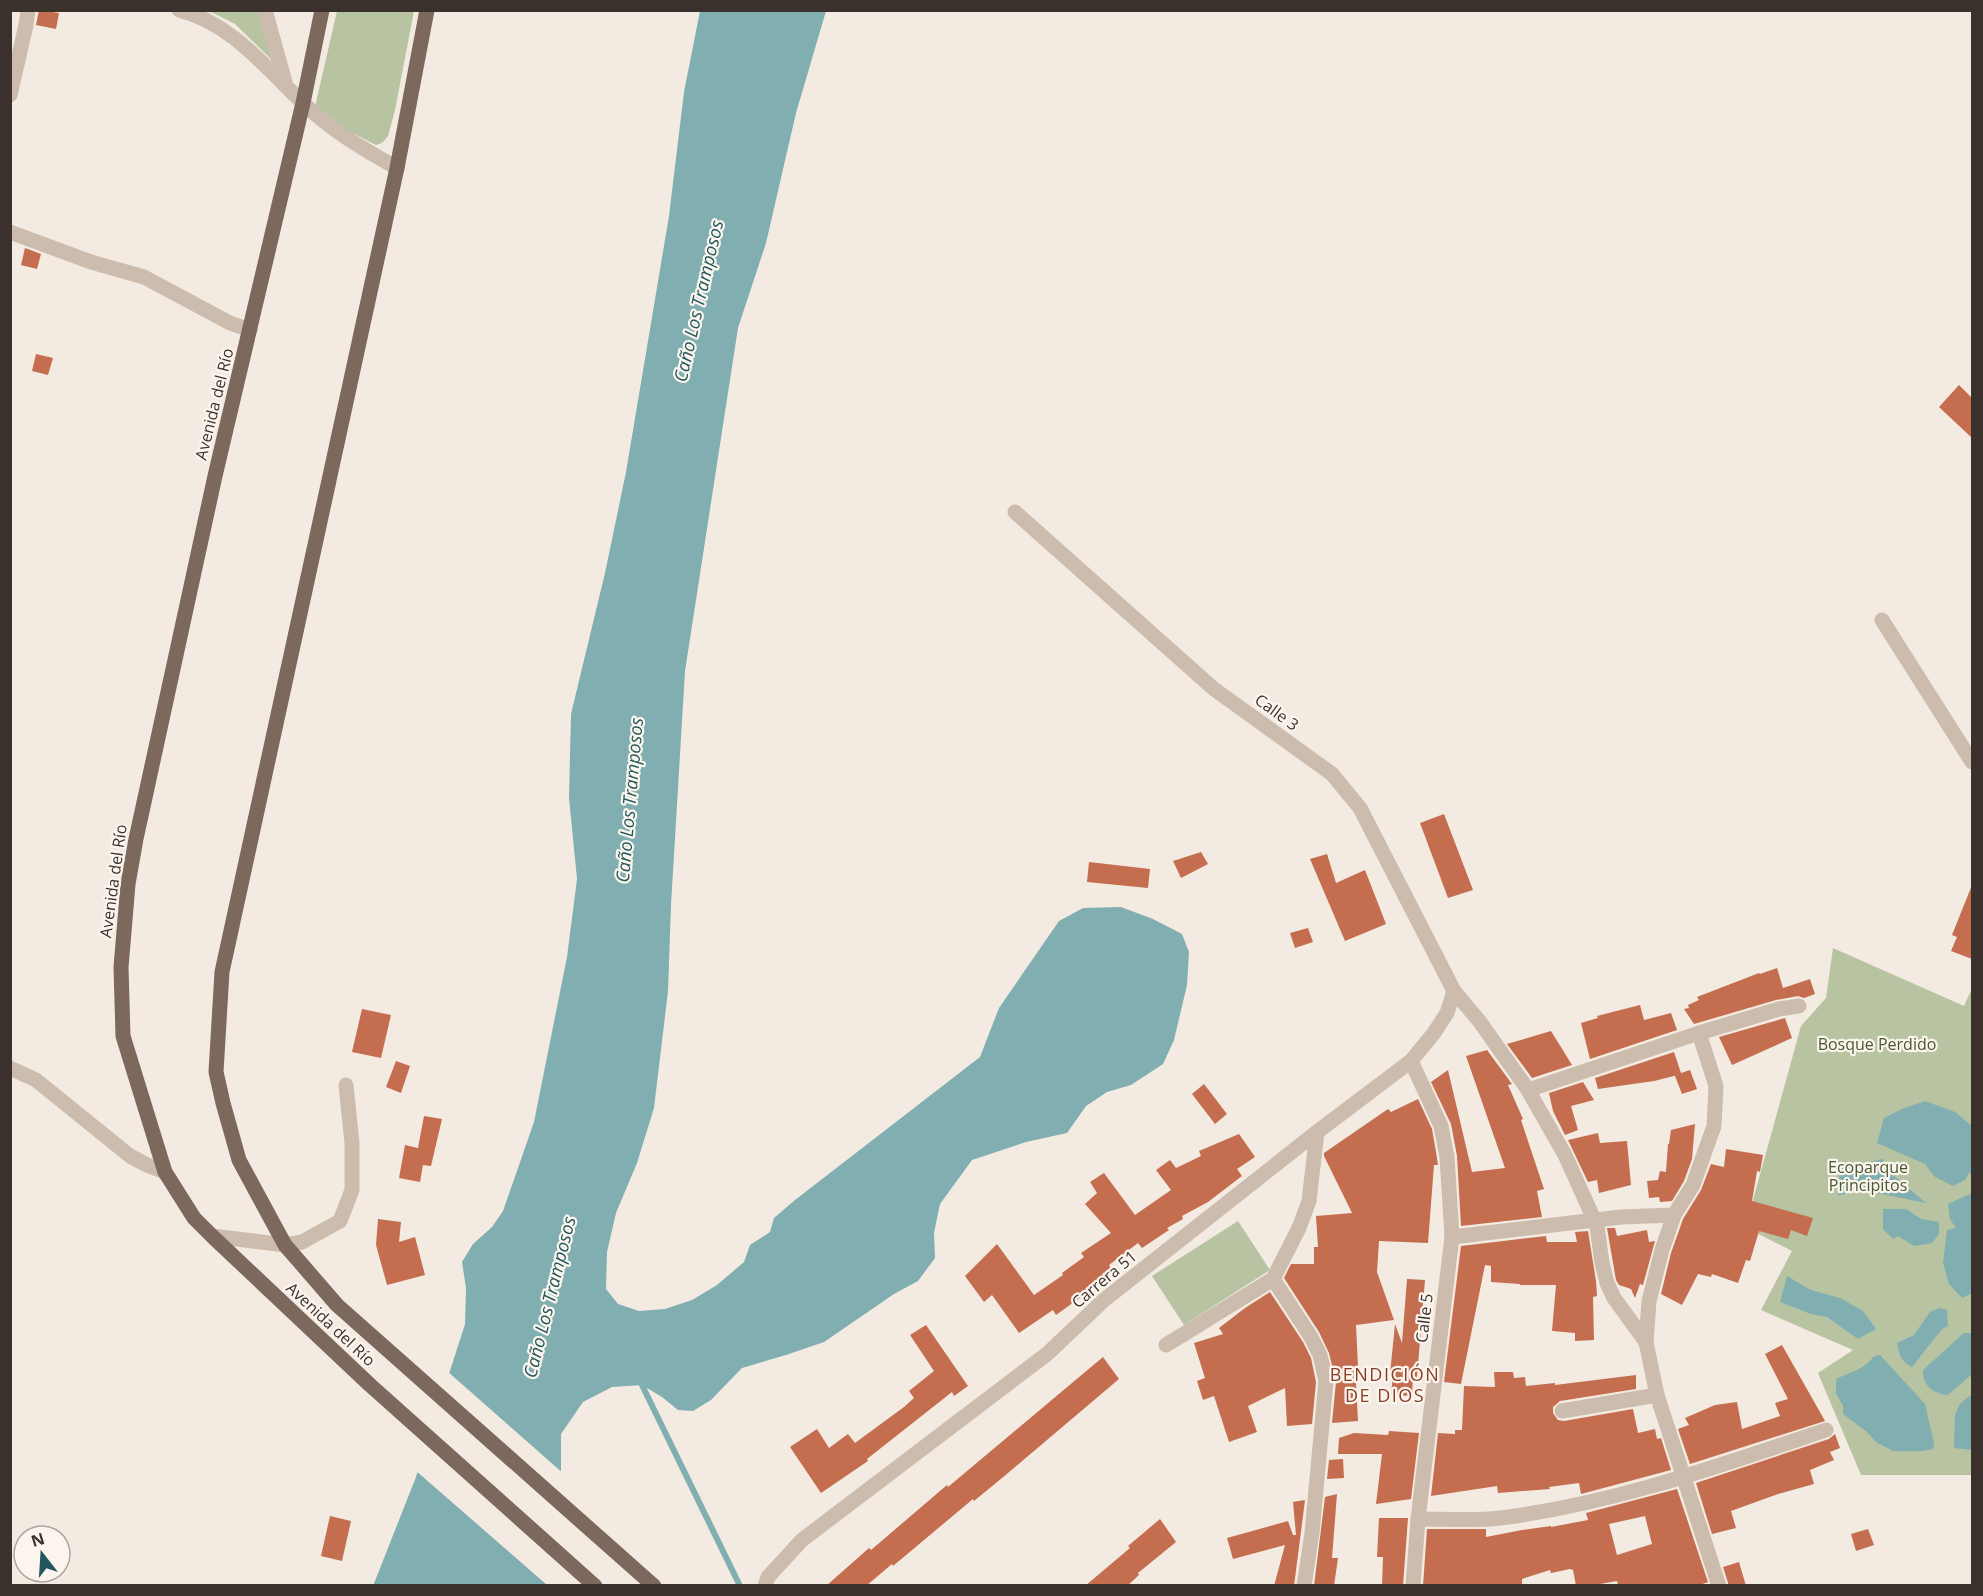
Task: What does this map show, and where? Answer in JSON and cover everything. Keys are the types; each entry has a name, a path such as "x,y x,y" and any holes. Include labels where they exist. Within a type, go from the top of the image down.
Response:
{"main road":[{"name":"Avenida del Río","path":"322,10 303,104 207,512 136,839 128,884 121,967 123,1036 165,1173 194,1218 385,1398 593,1583"},
{"name":"Avenida del Río","path":"427,10 397,168 222,972 216,1072 222,1103 239,1160 285,1245 337,1305 654,1586"}],"street":[{"path":"10,95 26,25 27,10"},
{"path":"179,10 216,25 266,65 303,104 347,140 397,168"},
{"path":"265,10 285,85"},
{"path":"10,232 91,262 144,277 230,323 250,330"},
{"name":"Calle 3","path":"1016,512 1214,689 1332,774 1360,808 1454,990 1480,1022 1528,1090 1565,1155 1595,1220 1607,1283 1614,1299 1646,1342"},
{"path":"1882,620 1972,762"},
{"name":"Carrera 51","path":"765,1586 768,1577 802,1540 1047,1354 1104,1300 1411,1061 1447,1013 1454,990"},
{"path":"1528,1090 1699,1033 1779,1009 1799,1006"},
{"path":"1699,1033 1716,1086 1714,1126 1693,1185 1674,1215 1662,1250 1649,1300 1646,1342 1657,1395 1719,1586"},
{"name":"Calle 5","path":"1411,1061 1441,1126 1448,1157 1452,1237 1418,1519 1413,1586"},
{"path":"10,1068 36,1080 130,1156 165,1173"},
{"path":"212,1236 285,1245 302,1242 340,1221 352,1190 352,1143 346,1084"},
{"path":"1166,1345 1274,1279 1299,1228 1309,1201 1317,1132"},
{"path":"1452,1237 1621,1217 1674,1215"},
{"path":"1274,1279 1311,1337 1320,1355 1326,1381 1312,1533 1304,1586"},
{"path":"1562,1411 1657,1395"},
{"path":"1418,1519 1498,1518 1579,1504 1685,1478 1826,1430"}],"green space":[{"path":"209,11 259,11 274,62 235,24"},
{"path":"337,11 414,11 388,136 382,143 376,145 321,116 315,107"},
{"name":"Ecoparque Principitos","path":"1833,948 1964,1006 1972,988 1972,1475 1861,1475 1818,1373 1853,1350 1761,1310 1792,1251 1743,1226 1753,1200 1801,1026 1826,998"},
{"path":"1238,1221 1270,1270 1184,1325 1152,1276"}],"water":[{"name":"Caño Los Tramposos","path":"700,11 826,11 796,113 766,243 738,328 685,671 668,991 654,1108 637,1163 616,1213 607,1252 606,1289 618,1304 639,1311 665,1309 692,1300 717,1285 744,1262 750,1245 770,1232 774,1218 980,1057 999,1008 1059,921 1083,908 1121,907 1153,919 1182,934 1189,952 1187,985 1174,1040 1163,1064 1131,1085 1107,1092 1086,1106 1067,1133 1026,1142 972,1160 940,1204 934,1233 935,1258 918,1281 894,1294 824,1342 742,1368 711,1400 693,1411 678,1410 642,1385 612,1387 583,1402 561,1434 561,1585 373,1586 416,1477 465,1324 466,1288 462,1262 473,1244 492,1227 503,1211 534,1122 567,957 577,879 569,798 571,714 605,573 626,472 669,216 684,92"},
{"path":"1925,1101 1955,1112 1972,1126 1972,1174 1969,1173 1965,1180 1953,1186 1935,1177 1925,1164 1877,1143 1884,1118"},
{"path":"1882,1159 1893,1175 1926,1203 1858,1189 1838,1196 1840,1169"},
{"path":"1972,1193 1972,1293 1962,1298 1949,1284 1943,1263 1947,1230 1956,1228 1950,1219 1948,1204"},
{"path":"1883,1209 1906,1209 1921,1219 1939,1222 1939,1234 1932,1243 1914,1246 1898,1236 1893,1239 1883,1229"},
{"path":"1787,1276 1811,1290 1840,1298 1863,1311 1876,1329 1858,1339 1827,1317 1811,1314 1780,1302"},
{"path":"1939,1308 1947,1310 1948,1326 1942,1329 1912,1367 1901,1357 1897,1343 1914,1335 1930,1312"},
{"path":"1964,1333 1972,1333 1972,1374 1948,1395 1933,1391 1924,1380 1923,1370"},
{"path":"1880,1355 1925,1404 1934,1443 1933,1449 1893,1451 1876,1442 1867,1432 1843,1414 1843,1406 1836,1393 1836,1379 1862,1368 1874,1356"},
{"path":"1972,1394 1972,1450 1954,1448 1955,1415 1960,1404"}],"pier":[{"path":"447,1371 564,1474 564,1586 547,1585 415,1470"}],"building":[{"path":"39,10 59,13 56,29 36,25"},
{"path":"25,248 41,254 37,269 21,265"},
{"path":"36,354 53,358 48,375 32,371"},
{"path":"1959,385 1972,398 1972,438 1939,407"},
{"path":"1444,814 1473,890 1448,898 1420,823"},
{"path":"1201,852 1208,864 1181,878 1173,861"},
{"path":"1327,854 1336,883 1365,870 1386,924 1345,941 1310,859"},
{"path":"1089,862 1150,869 1148,888 1087,882"},
{"path":"1972,885 1972,959 1951,951 1957,937 1952,935"},
{"path":"1308,928 1313,942 1295,948 1290,933"},
{"path":"1777,968 1783,988 1810,979 1815,994 1804,998 1798,996 1776,1000 1694,1024 1684,1009 1699,1000 1697,997"},
{"path":"1640,1005 1644,1020 1671,1013 1677,1030 1590,1059 1581,1023 1598,1018 1597,1016"},
{"path":"362,1009 391,1015 381,1058 352,1052"},
{"path":"1785,1018 1792,1038 1732,1065 1719,1037"},
{"path":"1551,1031 1572,1065 1532,1078 1507,1044"},
{"path":"1487,1050 1512,1084 1508,1085 1523,1119 1521,1120 1544,1189 1537,1191 1542,1217 1461,1226 1457,1156 1451,1124 1431,1082 1448,1070 1472,1172 1505,1168 1466,1056"},
{"path":"1674,1052 1681,1073 1690,1070 1697,1089 1682,1094 1675,1076 1678,1075 1598,1089 1595,1078"},
{"path":"396,1061 410,1066 401,1093 386,1087"},
{"path":"1583,1082 1594,1100 1571,1106 1578,1130 1565,1135 1553,1111 1549,1093"},
{"path":"1204,1084 1227,1114 1215,1124 1192,1094"},
{"path":"1418,1099 1432,1129 1438,1165 1434,1165 1428,1243 1379,1241 1377,1272 1394,1320 1356,1325 1358,1366 1355,1366 1358,1421 1332,1423 1336,1382 1329,1353 1319,1332 1284,1278 1291,1264 1314,1264 1314,1247 1318,1247 1316,1216 1352,1213 1324,1153 1388,1109 1391,1112"},
{"path":"424,1116 442,1119 431,1166 423,1165 420,1182 399,1178 405,1145 418,1148"},
{"path":"1695,1124 1692,1159 1684,1181 1672,1201 1660,1202 1659,1197 1649,1198 1647,1181 1658,1180 1660,1171 1666,1172 1671,1130"},
{"path":"1598,1133 1600,1143 1627,1141 1631,1185 1599,1193 1597,1180 1588,1182 1568,1140"},
{"path":"1239,1134 1255,1157 1237,1169 1242,1176 1208,1202 1182,1216 1183,1219 1167,1228 1169,1230 1142,1248 1138,1243 1109,1265 1112,1270 1089,1286 1092,1289 1056,1315 1053,1310 1019,1333 992,1295 984,1302 965,1276 997,1244 1034,1295 1084,1257 1081,1253 1111,1233 1085,1204 1097,1193 1090,1182 1104,1173 1135,1215 1171,1190 1156,1170 1170,1160 1176,1168 1201,1156 1199,1151"},
{"path":"1726,1149 1763,1155 1760,1172 1757,1171 1752,1201 1813,1218 1807,1236 1791,1230 1788,1239 1759,1231 1750,1261 1746,1260 1738,1283 1712,1274 1711,1277 1698,1274 1682,1305 1661,1294 1671,1253 1683,1219 1701,1190 1711,1164 1724,1167"},
{"path":"378,1219 401,1222 399,1242 415,1237 425,1275 387,1285 376,1245"},
{"path":"1607,1228 1615,1228 1617,1236 1647,1230 1649,1242 1655,1241 1643,1285 1640,1284 1635,1298 1631,1289 1619,1285 1616,1280"},
{"path":"1588,1231 1597,1296 1593,1297 1594,1340 1575,1341 1575,1333 1552,1331 1556,1285 1491,1282 1491,1266 1485,1265 1461,1384 1444,1382 1461,1246 1546,1236 1547,1242 1577,1242 1575,1232"},
{"path":"1407,1279 1425,1280 1417,1377 1413,1376 1412,1396 1391,1395 1393,1374 1390,1374 1395,1324 1402,1343"},
{"path":"1270,1292 1311,1358 1316,1382 1312,1424 1287,1426 1285,1388 1248,1406 1257,1432 1229,1442 1214,1396 1203,1400 1197,1381 1205,1378 1194,1343 1223,1334 1219,1328"},
{"path":"926,1325 968,1386 954,1396 952,1392 867,1459 868,1461 821,1493 790,1447 817,1429 829,1448 848,1434 855,1443 904,1407 914,1398 909,1391 934,1371 910,1335"},
{"path":"1782,1345 1825,1421 1690,1464 1678,1429 1689,1425 1685,1418 1715,1405 1737,1402 1742,1429 1780,1416 1775,1403 1788,1399 1765,1354"},
{"path":"1103,1357 1119,1379 1002,1478 866,1586 826,1586 869,1548 871,1550"},
{"path":"1494,1372 1513,1372 1514,1378 1525,1377 1526,1386 1555,1383 1555,1385 1636,1375 1636,1389 1560,1401 1553,1407 1553,1413 1558,1420 1564,1421 1633,1409 1638,1433 1655,1429 1657,1439 1661,1438 1671,1470 1581,1494 1579,1483 1549,1487 1550,1489 1498,1493 1497,1486 1431,1496 1438,1433 1455,1434 1455,1430 1462,1430 1464,1386 1495,1387"},
{"path":"1389,1431 1419,1433 1411,1499 1376,1504 1382,1454 1338,1454 1339,1438 1354,1433 1388,1435"},
{"path":"1835,1434 1840,1448 1830,1452 1834,1460 1810,1470 1814,1484 1731,1511 1736,1528 1712,1534 1696,1483 1829,1439"},
{"path":"1343,1459 1344,1478 1327,1479 1329,1460"},
{"path":"1677,1489 1708,1582 1697,1586 1618,1586 1617,1581 1576,1586 1573,1570 1570,1569 1551,1573 1550,1570 1522,1579 1522,1586 1423,1586 1427,1529 1486,1529 1486,1537 1588,1520 1586,1513","holes":["1645,1516 1652,1544 1617,1555 1609,1524"]},
{"path":"1337,1494 1332,1558 1338,1558 1334,1586 1314,1586 1325,1497"},
{"path":"1305,1500 1294,1586 1274,1586 1285,1545 1233,1559 1227,1538 1288,1521 1293,1535 1296,1535 1293,1502"},
{"path":"330,1516 351,1521 342,1561 321,1556"},
{"path":"1379,1518 1408,1518 1403,1586 1382,1586 1383,1557 1377,1557"},
{"path":"1160,1519 1176,1542 1138,1573 1139,1575 1127,1586 1085,1586 1130,1548 1128,1546"},
{"path":"1868,1529 1874,1545 1856,1551 1851,1534"},
{"path":"1739,1562 1746,1586 1729,1586 1723,1567"}],"waterway":[{"path":"642,1385 740,1586"}],"district":[{"name":"BENDICIÓN DE DIOS","path":"1385,1384"}],"park label":[{"name":"Bosque Perdido","path":"1877,1044"}]}
